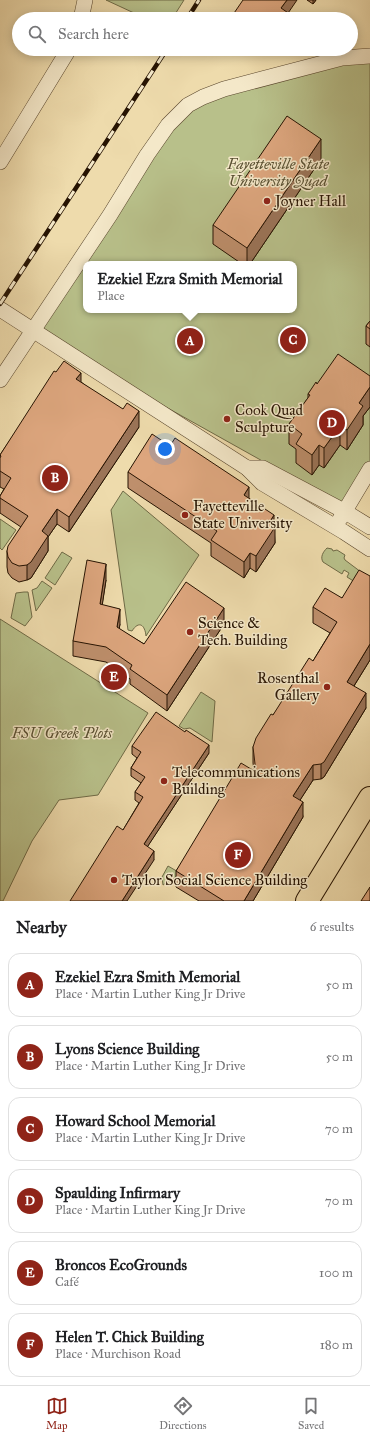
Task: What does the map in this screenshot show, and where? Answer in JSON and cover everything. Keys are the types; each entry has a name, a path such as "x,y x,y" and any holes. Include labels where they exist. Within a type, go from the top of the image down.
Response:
{"main road":[{"path":"307,901 370,798"}],"street":[{"path":"82,12 85,0"},
{"path":"0,162 64,56"},
{"path":"0,380 110,215 147,155 168,125 188,105 203,97 224,89 342,58 370,56"},
{"path":"0,309 247,468 262,483 370,549"},
{"path":"247,468 263,468 344,511 370,527"},
{"path":"335,527 370,468"}],"green space":[{"path":"106,0 184,0 176,12 132,12"},
{"name":"Fayetteville State University Quad","path":"370,57 370,468 346,505 266,463 155,401 40,327 83,261 83,313 297,313 297,261 83,261 177,118 207,98"},
{"path":"123,491 199,555 146,636 141,625 137,626 132,631 128,630 111,510"},
{"path":"0,519 16,530 2,550 0,548"},
{"path":"327,548 332,549 333,551 337,550 345,555 345,560 361,572 355,582 347,577 349,573 344,570 342,574 323,562 322,555"},
{"path":"62,552 72,558 55,585 45,578"},
{"path":"42,581 52,588 36,611 32,590 37,588"},
{"path":"28,592 32,617 25,626 11,618 16,593"},
{"name":"FSU Greek Plots","path":"0,619 148,713 98,795 59,800 32,841 3,901 0,901"},
{"path":"201,692 215,701 212,742 190,728 184,729 179,726"},
{"path":"168,866 180,873 163,885 162,877"}],"building":[{"path":"243,0 287,0 281,8 287,12 235,12"},
{"name":"Joyner Hall","path":"287,116 321,139 247,248 213,225"},
{"path":"370,321 370,329 366,326"},
{"path":"338,354 370,376 370,387 359,403 363,406 347,430 340,426 324,448 319,445 312,455 296,444 302,434 289,424 310,395 308,394 316,382 317,384"},
{"path":"64,361 81,373 76,379 123,409 127,403 139,411 69,517 57,509 42,531 48,536 31,562 27,565 19,566 12,563 8,557 7,551 8,546 28,516 0,498 11,478 0,471 0,455 54,371 56,372"},
{"path":"152,434 170,446 175,438 249,487 244,495 274,515 269,523 275,527 256,556 250,553 244,562 211,540 217,531 128,472"},
{"name":"Science & Tech. Building","path":"87,560 106,564 100,604 120,609 117,627 144,644 186,582 224,608 167,695 130,669 132,665 106,647 73,641"},
{"path":"359,570 370,576 370,644 347,682 366,693 324,762 313,765 293,796 303,802 244,901 224,901 176,871 241,763 256,772 253,747 256,738 271,714 273,715 309,658 313,661 337,622 313,607 325,588 342,598"},
{"path":"156,712 185,732 186,730 209,745 144,844 154,851 122,901 70,901 117,826 123,830 143,797 135,792 145,777 131,768 141,752 132,746"},
{"path":"370,887 370,901 361,901"}],"railway":[{"path":"191,12 199,0"},
{"path":"0,304 162,56"}],"place":[{"name":"Joyner Hall","path":"267,201"},
{"name":"Howard School Memorial","path":"293,340"},
{"name":"Ezekiel Ezra Smith Memorial","path":"190,341"},
{"name":"Cook Quad Sculpture","path":"227,419"},
{"name":"Spaulding Infirmary","path":"332,423"},
{"name":"Lyons Science Building","path":"55,478"},
{"name":"Fayetteville State University","path":"185,515"},
{"name":"Science & Tech. Building","path":"190,632"},
{"name":"Broncos EcoGrounds","path":"114,677"},
{"name":"Rosenthal Gallery","path":"327,687"},
{"name":"Telecommunications Building","path":"164,781"},
{"name":"Helen T. Chick Building","path":"238,855"},
{"name":"Taylor Social Science Building","path":"114,880"}]}
